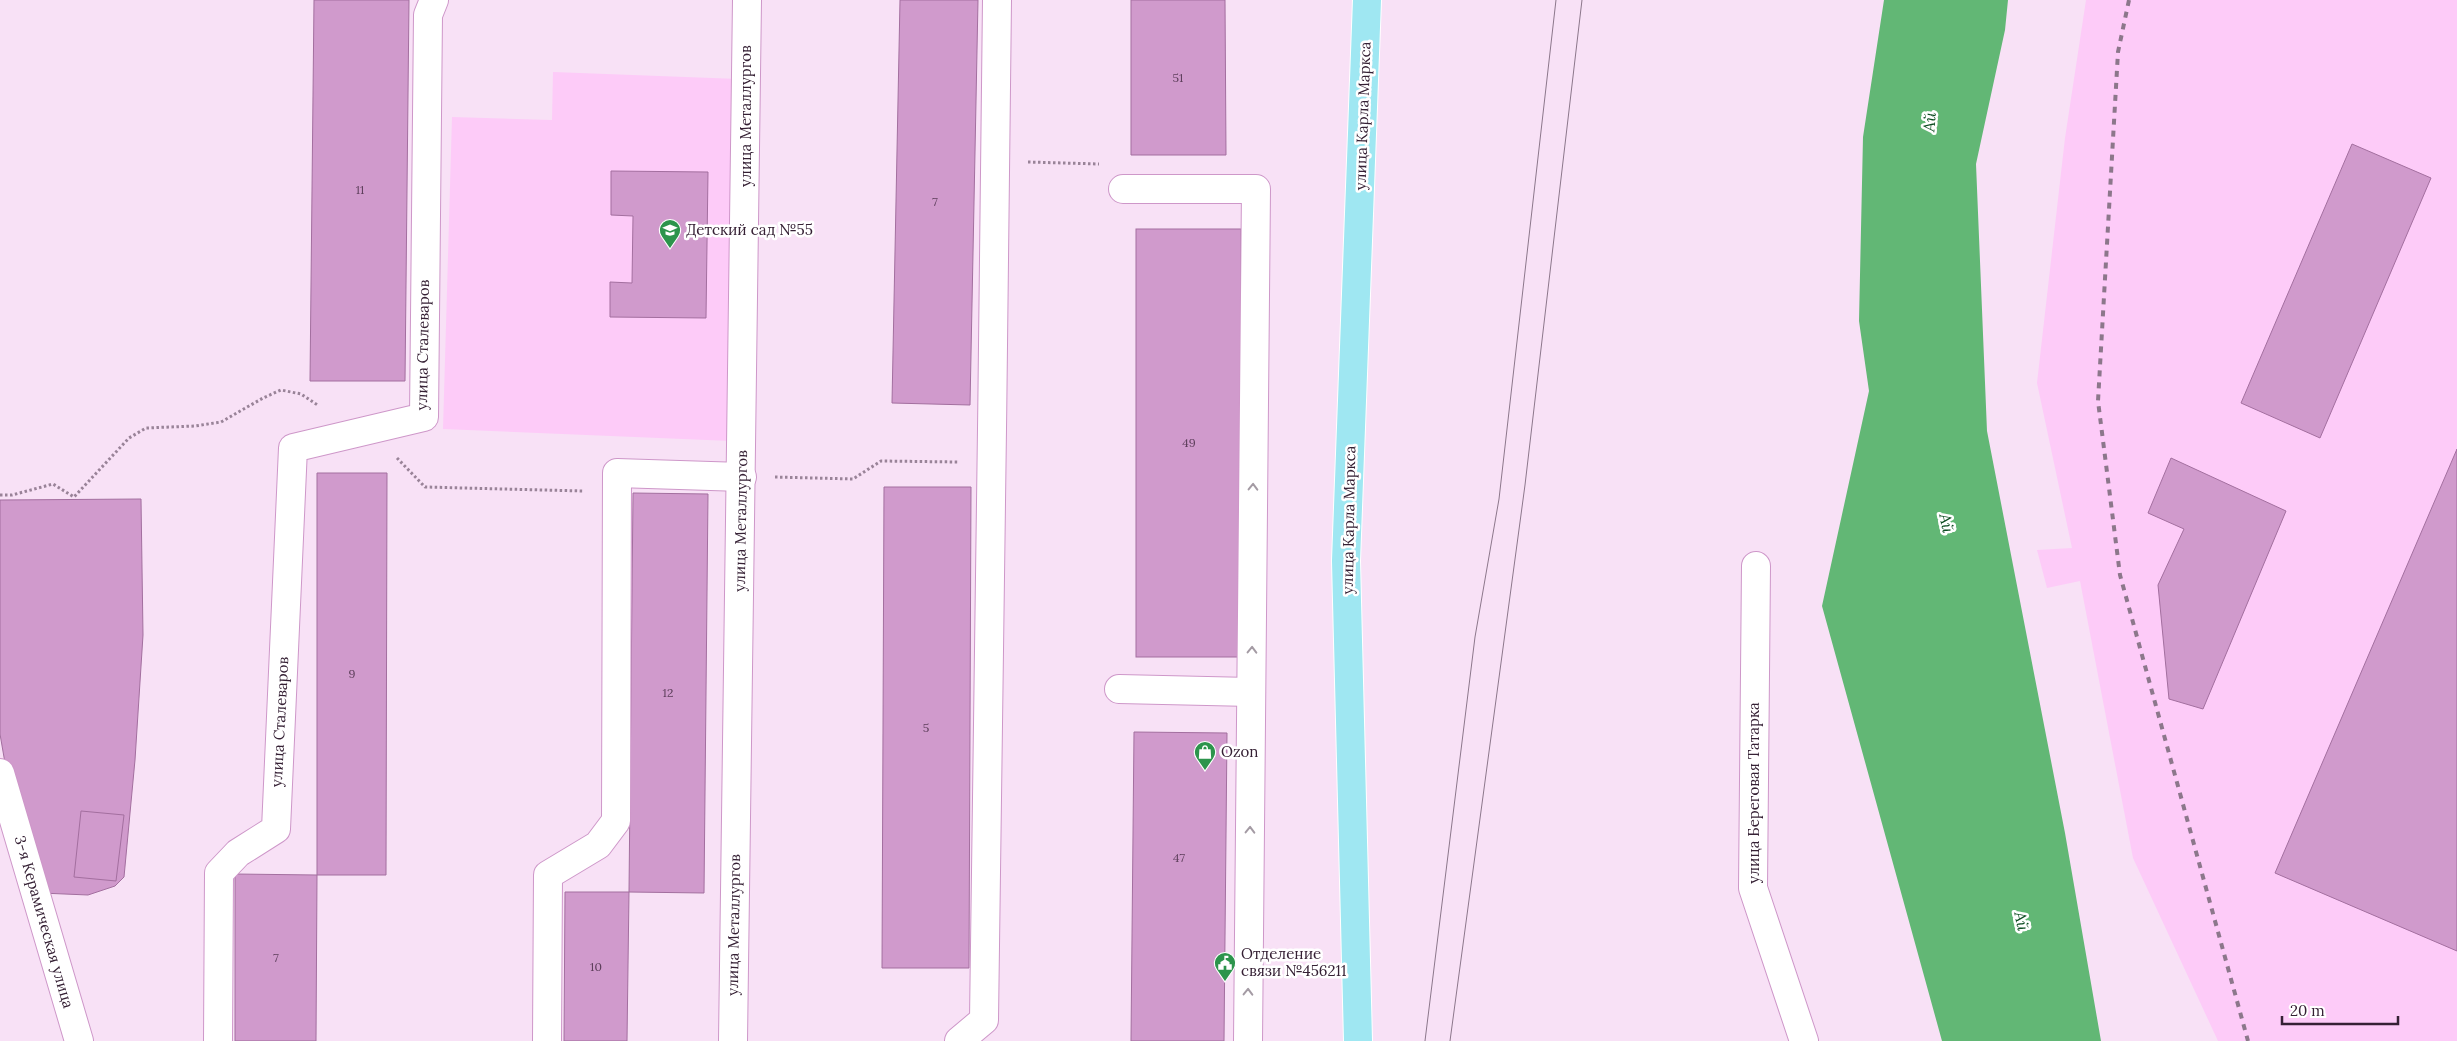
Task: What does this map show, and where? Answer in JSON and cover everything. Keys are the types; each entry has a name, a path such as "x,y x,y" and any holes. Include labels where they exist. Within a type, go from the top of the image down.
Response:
{"main road":[{"name":"улица Карла Маркса","path":"1358,1041 1346,561 1367,0"}],"street":[{"name":"улица Сталеваров","path":"218,1041 219,873 238,854 276,829 293,448 424,417 428,16 434,0"},
{"name":"улица Металлургов","path":"733,1041 747,0"},
{"path":"959,1041 984,1020 991,698 991,463 997,0"},
{"path":"1123,189 1256,189 1248,1041"},
{"path":"547,1041 548,875 598,845 616,820 617,473 742,476"},
{"name":"улица Береговая Татарка","path":"1756,566 1753,888 1804,1041"},
{"path":"1119,689 1251,692"},
{"name":"3-я Керамическая улица","path":"0,773 79,1041"}],"path":[{"path":"994,161 1103,164"},
{"path":"0,495 12,495 53,484 74,496 129,438 146,428 195,426 221,422 263,398 282,390 301,394 324,409 340,436"},
{"path":"742,476 853,479 881,461 991,463"},
{"path":"425,487 567,491"}],"shaded area":[{"path":"2086,0 2457,0 2457,1041 2218,1041 2133,858 2080,581 2047,588 2037,550 2072,548 2037,383 2065,138"},
{"path":"553,72 739,79 731,441 443,429 452,117 552,120"}],"water":[{"name":"Ай","path":"1884,0 2008,0 2005,30 1976,164 1987,431 2065,833 2101,1041 1942,1041 1822,606 1869,391 1859,321 1863,137"}],"building":[{"path":"314,0 409,0 405,381 310,381"},
{"path":"900,0 978,0 970,405 892,403"},
{"path":"1131,0 1225,0 1226,155 1131,155"},
{"path":"2352,144 2431,178 2320,438 2241,403"},
{"name":"Детский сад №55","path":"611,171 708,172 706,318 610,317 610,282 632,283 633,216 611,215"},
{"path":"1136,229 1241,229 1241,657 1136,657"},
{"path":"2457,449 2457,951 2275,873"},
{"path":"2171,458 2286,511 2203,709 2169,699 2158,585 2184,529 2148,513"},
{"path":"317,473 387,473 386,875 317,875"},
{"path":"884,487 971,487 969,968 882,968"},
{"path":"633,493 708,494 704,893 629,892"},
{"path":"141,499 143,635 135,760 124,877 115,886 88,895 41,893 5,763 0,734 0,500"},
{"path":"1134,732 1227,733 1224,1041 1131,1041"},
{"path":"81,811 124,815 116,881 74,877"},
{"path":"235,874 317,875 316,1041 235,1041"},
{"path":"565,892 629,892 627,1041 564,1041"}],"tram line":[{"path":"1425,1041 1475,637 1499,499 1556,0"},
{"path":"1450,1041 1525,485 1582,0"}],"railway":[{"path":"2129,0 2118,52 2098,401 2120,575 2248,1041"}],"place":[{"name":"Детский сад №55","path":"670,249"},
{"name":"Ozon","path":"1205,771"},
{"name":"Отделение связи №456211","path":"1225,982"}]}
